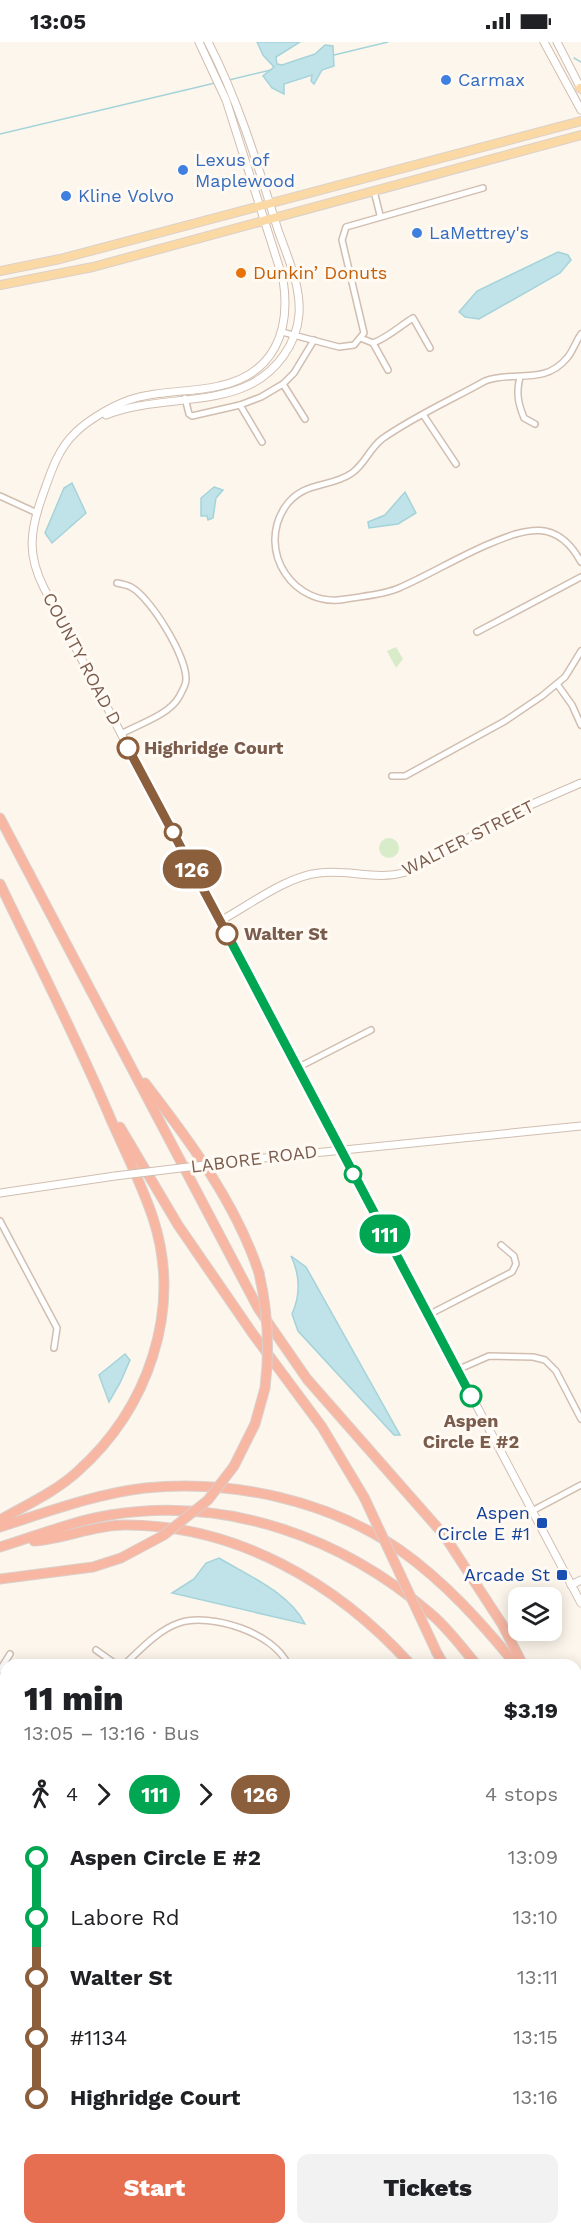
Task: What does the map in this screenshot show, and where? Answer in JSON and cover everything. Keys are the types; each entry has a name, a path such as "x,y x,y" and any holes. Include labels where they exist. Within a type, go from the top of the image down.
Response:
{"highway":[{"path":"0,818 258,1308 307,1379 444,1535 502,1624 520,1659"},
{"path":"0,884 99,1091 153,1219 165,1290 160,1334 148,1371 130,1409 105,1444 76,1473 53,1491 0,1520"},
{"path":"0,1579 93,1567 121,1558 164,1535 208,1500 234,1466 255,1424 265,1388 269,1337 266,1303 259,1273 243,1233 215,1184 168,1113 130,1064"},
{"path":"99,1091 178,1225 253,1334 322,1427 364,1497 440,1659"},
{"path":"0,1527 81,1500 145,1488 205,1487 255,1492 308,1505 356,1524 399,1549 431,1574 480,1620 511,1659"},
{"path":"0,1547 108,1515 160,1509 215,1512 274,1525 328,1546 375,1570 433,1615 472,1659"},
{"path":"17,1542 122,1525 193,1530 229,1541 281,1563 329,1591 369,1624 405,1659"}],"main road":[{"path":"0,271 60,259 581,121"},
{"path":"0,285 93,267 581,135"}],"street":[{"path":"184,395 242,379 268,358 282,332 285,295 226,100 199,42"},
{"path":"184,395 236,390 250,385 282,358 299,317 299,298 270,202 235,98 208,42"},
{"path":"544,42 581,110"},
{"path":"557,42 581,88"},
{"path":"363,339 363,324 342,233 352,223 483,188"},
{"path":"374,190 380,215"},
{"path":"373,343 413,318 430,348"},
{"path":"282,332 348,348 363,339"},
{"path":"581,334 566,359 555,369 540,376 493,378 381,440 351,474 309,487 289,502 280,515 275,532 275,550 282,569 294,585 315,597 334,601 396,589 453,559 514,533 530,530 545,531 559,537 573,549 581,562"},
{"path":"363,339 373,343 388,370"},
{"path":"184,395 189,414 192,416 240,405 261,397 283,384 294,373 314,340"},
{"path":"519,377 517,394 519,406 524,418 535,424"},
{"path":"283,384 305,419"},
{"name":"COUNTY ROAD D","path":"184,395 129,400 112,407 76,432 61,451 37,513 30,542 37,575 581,1603"},
{"path":"240,405 262,442"},
{"path":"424,416 456,465"},
{"path":"0,496 37,513"},
{"path":"477,632 581,577"},
{"path":"117,584 129,586 142,596 157,615 184,667 186,682 178,700 167,710 121,734"},
{"path":"392,776 405,776 506,721 557,684 570,671 581,651"},
{"path":"557,684 572,705 581,725"},
{"name":"WALTER STREET","path":"220,921 307,875 327,872 375,877 406,872 521,809 581,783"},
{"path":"297,1068 371,1030"},
{"name":"LABORE ROAD","path":"0,1193 115,1176 340,1149 581,1126"},
{"path":"0,1221 57,1328 54,1348"},
{"path":"428,1315 512,1272 516,1264 514,1256 501,1245"},
{"path":"457,1370 489,1356 533,1357 545,1360 556,1371 581,1419"},
{"path":"532,1511 581,1485"},
{"path":"572,1585 581,1580"},
{"path":"131,1659 169,1628 196,1620 248,1630 276,1647 284,1659"},
{"path":"96,1650 109,1659"},
{"path":"7,1659 10,1654"}],"green space":[{"path":"396,647 403,659 396,668 387,651"},
{"path":"389,838 396,841 399,848 396,855 389,858 382,855 379,848 382,841"}],"water":[{"path":"257,42 300,42 276,57 277,64 282,65 315,54 325,45 333,46 334,66 322,70 314,84 311,81 312,75 284,84 284,94 272,88 263,76 274,67 263,55"},
{"path":"558,252 568,255 571,260 560,273 479,319 465,317 459,312 477,291"},
{"path":"72,483 86,513 52,543 45,533 64,488"},
{"path":"214,487 223,490 216,498 213,518 208,520 207,516 201,516 201,498"},
{"path":"405,492 416,513 398,524 369,528 368,522 385,515"},
{"path":"291,1256 306,1267 400,1435 394,1435 298,1331 292,1314 297,1299 298,1277"},
{"path":"125,1354 130,1360 109,1402 99,1375"},
{"path":"219,1558 279,1594 298,1613 305,1624 172,1593 194,1579 206,1563"}],"waterway":[{"path":"334,55 388,42"},
{"path":"574,58 581,62"},
{"path":"229,80 271,70"},
{"path":"0,134 215,83"}],"bus line":[{"name":"126","path":"128,748 227,934"},
{"name":"111","path":"227,934 471,1396"}],"place":[{"name":"Carmax","path":"446,80"},
{"name":"Lexus of Maplewood","path":"183,170"},
{"name":"Kline Volvo","path":"66,196"},
{"name":"LaMettrey's","path":"417,233"},
{"name":"Dunkin’ Donuts","path":"241,273"},
{"name":"Highridge Court","path":"128,748"},
{"name":"Walter St","path":"227,934"},
{"name":"Aspen Circle E #2","path":"471,1396"},
{"name":"Aspen Circle E #1","path":"542,1523"},
{"name":"Arcade St","path":"562,1575"}]}
